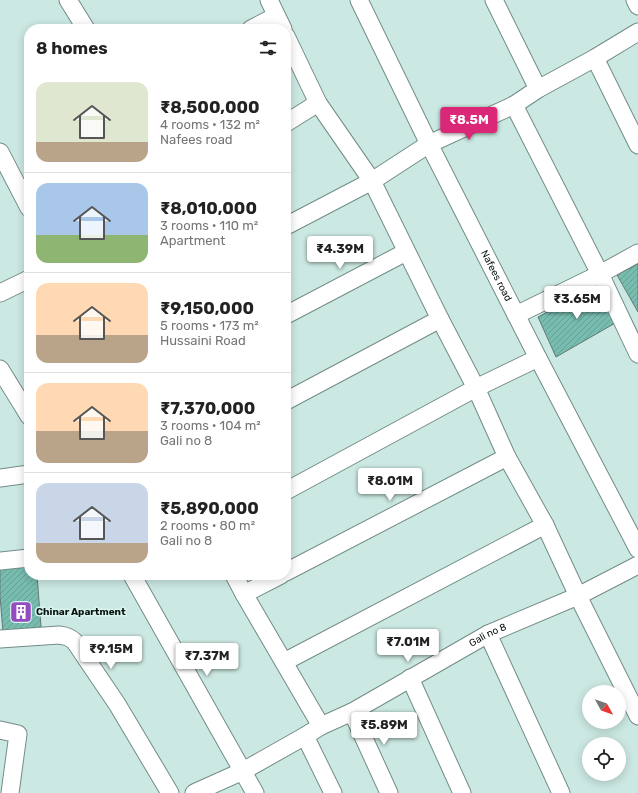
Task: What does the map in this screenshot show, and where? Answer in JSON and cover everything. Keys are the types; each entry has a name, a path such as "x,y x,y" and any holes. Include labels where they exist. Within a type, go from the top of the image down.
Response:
{"street":[{"path":"68,0 83,24"},
{"path":"269,0 280,22"},
{"name":"Nafees road","path":"359,0 429,144 538,358 638,549"},
{"path":"494,0 538,90"},
{"path":"635,0 638,6"},
{"path":"291,223 372,181 429,144 514,105 638,32"},
{"path":"291,46 318,103 372,181 406,252 476,388 507,458 545,525 578,596 638,716"},
{"path":"595,58 638,145"},
{"path":"291,120 318,103"},
{"path":"514,105 600,274 638,354"},
{"path":"0,152 24,198"},
{"path":"291,312 406,252"},
{"path":"516,315 600,274 638,253"},
{"path":"0,293 24,281"},
{"path":"291,398 440,319"},
{"path":"291,488 476,388 538,358"},
{"path":"0,369 24,408"},
{"path":"291,569 507,458"},
{"path":"0,478 24,475"},
{"path":"284,662 545,525"},
{"path":"0,561 24,559"},
{"name":"Gali no 8","path":"194,793 243,771 321,726 352,712 488,634 578,596 638,565"},
{"path":"135,580 255,793"},
{"path":"237,580 321,726"},
{"path":"244,594 271,580"},
{"path":"488,634 561,793"},
{"path":"0,639 59,636 71,638 117,704 170,793"},
{"path":"410,678 462,793"},
{"path":"352,712 390,793"},
{"path":"0,730 18,734 10,793"},
{"path":"305,736 332,793"}],"building":[{"path":"638,264 638,312 617,275"},
{"path":"599,284 617,322 556,357 538,317"},
{"name":"Chinar Apartment","path":"24,566 24,580 37,580 41,627 3,632 0,596 0,568"}],"place":[{"name":"Chinar Apartment","path":"21,612"}]}
